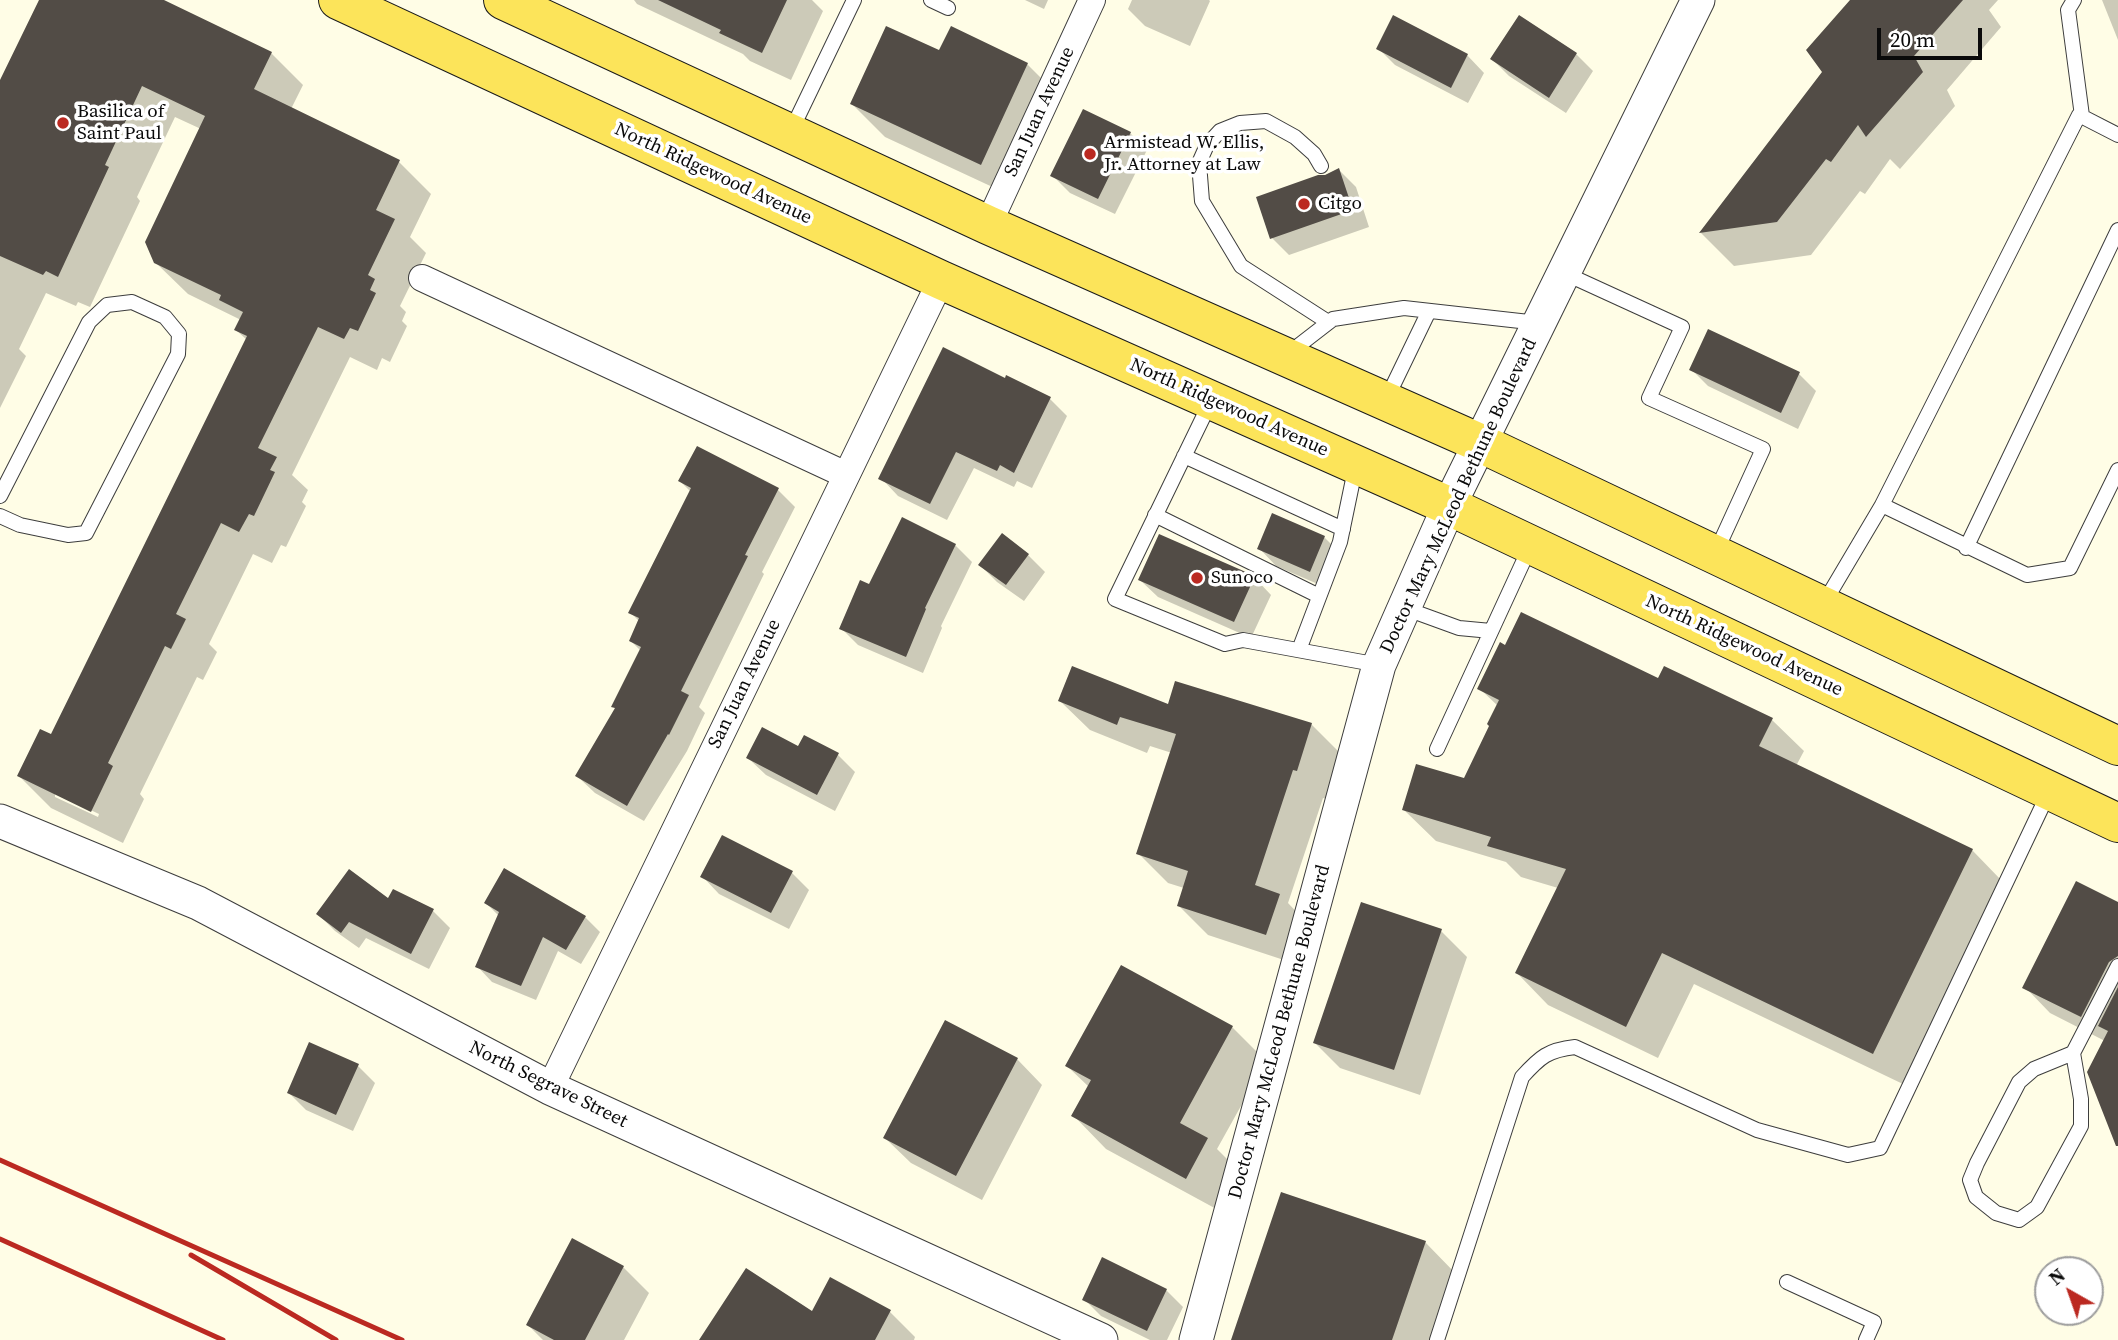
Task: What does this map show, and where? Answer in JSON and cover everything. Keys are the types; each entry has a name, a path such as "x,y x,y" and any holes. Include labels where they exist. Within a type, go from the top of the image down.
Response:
{"main road":[{"name":"North Ridgewood Avenue","path":"338,0 941,280 1450,506 2118,823"},
{"path":"527,5 790,133 988,225 1480,443 2118,746"}],"street":[{"name":"San Juan Avenue","path":"988,225 1092,0"},
{"name":"Doctor Mary McLeod Bethune Boulevard","path":"1196,1340 1379,665 1480,443 1698,0"},
{"path":"422,278 846,475"},
{"name":"San Juan Avenue","path":"550,1088 941,280"},
{"name":"North Segrave Street","path":"0,821 198,903 550,1088 1101,1340"}],"lane":[{"path":"790,133 854,0"},
{"path":"931,0 948,8"},
{"path":"2074,0 2068,10 2082,116"},
{"path":"1822,606 1882,505 2079,115 2118,135"},
{"path":"1321,166 1314,154 1295,137 1266,121 1240,124 1220,131 1208,145 1199,163 1202,201 1241,266 1328,322"},
{"path":"1966,548 2118,230"},
{"path":"1564,273 1682,327 1649,398 1763,449 1715,555"},
{"path":"0,496 89,322 107,305 131,302 165,317 178,334 178,355 86,533 68,535 20,525 0,516"},
{"path":"1284,356 1333,318 1404,308 1540,323"},
{"path":"1386,401 1429,311"},
{"path":"1211,401 1115,599 1225,644 1244,640 1379,665"},
{"path":"1184,456 1342,529"},
{"path":"1299,650 1340,542 1356,465"},
{"path":"1882,505 1966,548 2027,575 2070,568 2118,470"},
{"path":"1155,515 1319,596"},
{"path":"1437,749 1531,544"},
{"path":"1404,608 1459,628 1491,631"},
{"path":"1437,1340 1522,1077 1534,1063 1554,1049 1575,1047 1757,1130 1848,1156 1880,1148 2049,791"},
{"path":"2073,1054 2034,1069 2019,1082 1977,1163 1970,1181 1976,1197 1996,1213 2019,1220 2037,1207 2081,1126 2081,1099 2073,1054 2118,966"},
{"path":"1787,1282 1874,1322 1866,1340"}],"building":[{"path":"39,0 164,0 272,52 254,89 400,160 376,210 395,219 368,275 375,279 370,290 376,293 358,331 350,328 344,339 318,327 258,448 277,457 270,470 275,472 254,516 249,514 239,532 221,523 176,614 186,619 171,649 165,646 108,763 113,766 91,812 17,776 40,729 51,734 247,336 234,330 243,312 219,300 221,295 154,263 145,242 205,116 142,86 105,165 109,167 58,277 46,271 43,275 0,256 0,80"},
{"path":"658,0 787,0 762,53"},
{"path":"1850,0 1963,0 1914,56 1923,72 1866,137 1858,125 1831,162 1826,159 1777,222 1699,233 1822,72 1806,50"},
{"path":"1393,15 1468,54 1451,88 1376,49"},
{"path":"1519,15 1577,53 1549,98 1490,59"},
{"path":"886,26 939,50 951,26 1028,63 981,165 850,104"},
{"name":"Armistead W. Ellis, Jr. Attorney at Law","path":"1083,109 1131,132 1098,199 1050,176"},
{"name":"Citgo","path":"1339,168 1353,210 1270,239 1256,197"},
{"path":"1708,329 1800,372 1781,413 1689,370"},
{"path":"943,347 1051,397 1014,473 1000,465 997,471 956,452 930,504 878,479"},
{"path":"697,446 779,488 681,691 689,695 627,806 575,776 615,708 611,707 641,647 629,641 639,618 628,613 691,488 678,481"},
{"path":"1272,513 1325,536 1310,572 1257,549"},
{"path":"902,517 956,544 925,608 906,657 839,629 860,580 869,584"},
{"path":"1002,533 1029,554 1006,585 978,565"},
{"name":"Sunoco","path":"1159,534 1255,576 1234,622 1138,580"},
{"path":"1521,612 1658,678 1664,666 1773,718 1759,746 1973,849 1873,1054 1662,953 1626,1027 1515,973 1566,869 1487,846 1491,837 1402,810 1416,764 1464,778 1499,700 1477,689 1500,642 1505,645"},
{"path":"1072,666 1168,704 1175,681 1312,723 1297,771 1293,770 1255,885 1280,894 1266,935 1177,906 1188,871 1136,854 1176,734 1120,717 1117,725 1058,701"},
{"path":"762,727 798,746 804,735 839,753 817,795 746,758"},
{"path":"722,835 793,871 771,913 700,877"},
{"path":"504,868 586,916 566,950 543,937 521,986 475,967 499,912 484,903"},
{"path":"349,869 388,898 393,889 434,909 411,954 349,922 341,933 316,914"},
{"path":"2076,881 2118,902 2118,956 2109,962 2081,1017 2022,988"},
{"path":"1361,902 1442,929 1394,1070 1313,1043"},
{"path":"1121,965 1233,1026 1180,1123 1208,1138 1186,1179 1071,1116 1091,1080 1065,1066"},
{"path":"2118,987 2116,1146 2087,1072 2108,1031 2098,1026"},
{"path":"945,1020 1018,1058 956,1176 883,1138"},
{"path":"309,1042 359,1064 336,1115 287,1093"},
{"path":"1281,1192 1426,1241 1392,1340 1231,1340"},
{"path":"572,1238 624,1266 585,1340 554,1340 526,1325"},
{"path":"1102,1257 1167,1289 1147,1331 1082,1300"},
{"path":"746,1268 812,1311 830,1277 891,1310 875,1340 699,1340"}],"railway":[{"path":"0,1160 402,1340"},
{"path":"0,1239 223,1340"},
{"path":"191,1255 336,1340"}],"place":[{"name":"Basilica of Saint Paul","path":"63,123"},
{"name":"Armistead W. Ellis, Jr. Attorney at Law","path":"1090,154"},
{"name":"Citgo","path":"1304,204"},
{"name":"Sunoco","path":"1197,578"}]}
